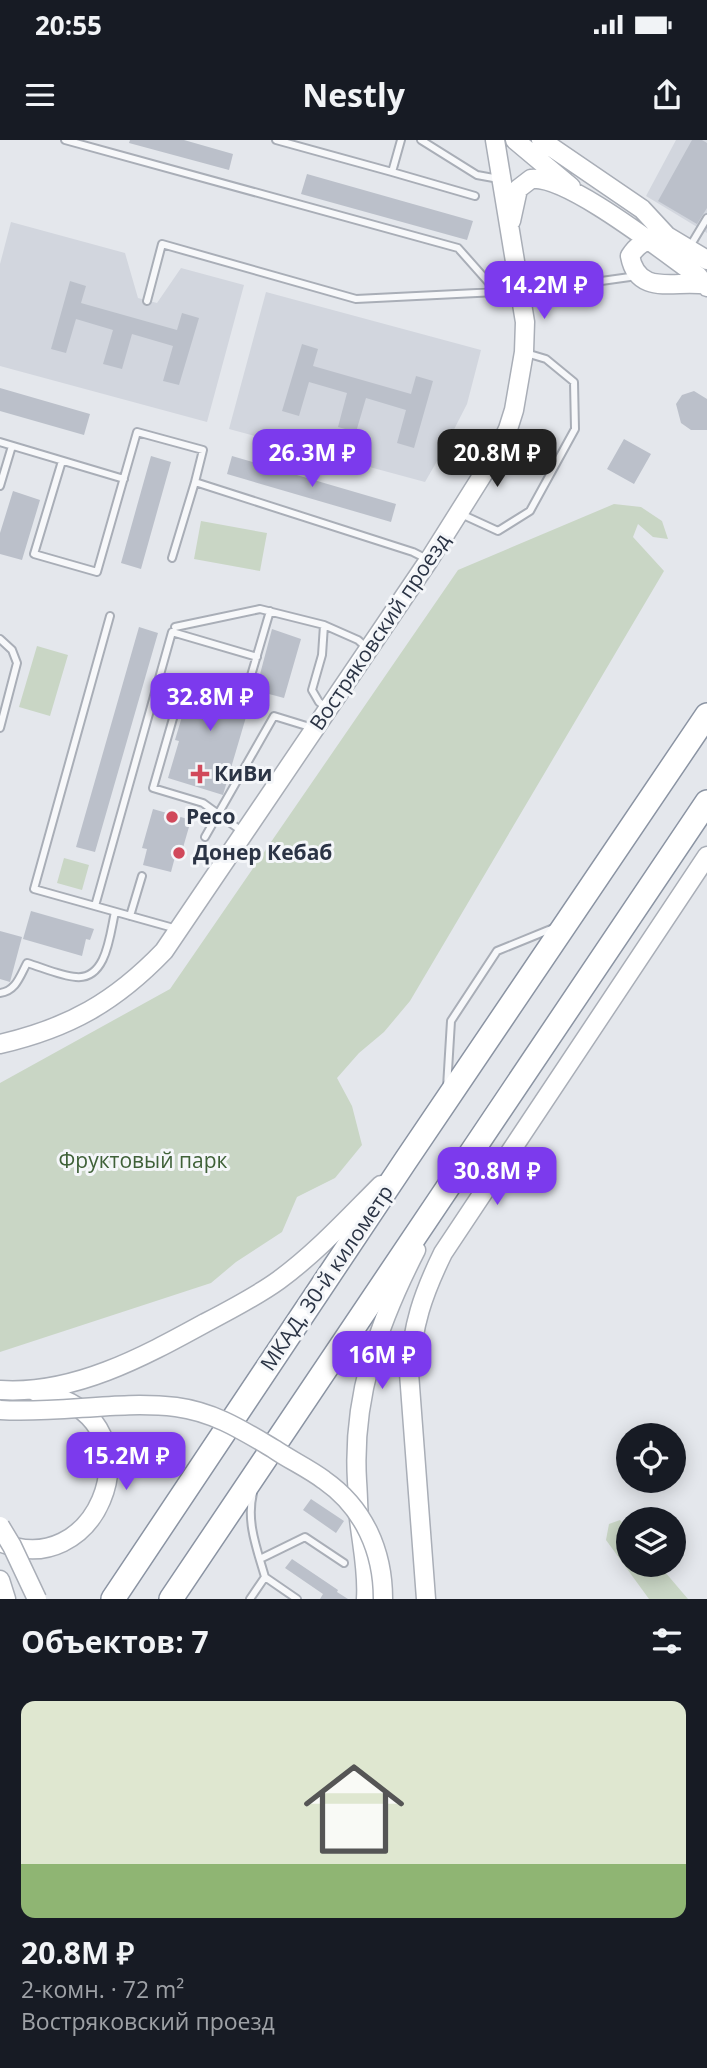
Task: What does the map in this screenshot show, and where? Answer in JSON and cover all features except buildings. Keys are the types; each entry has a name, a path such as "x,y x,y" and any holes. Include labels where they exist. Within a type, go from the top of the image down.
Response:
{"highway":[{"name":"МКАД, 30-й километр","path":"113,1599 707,715"},
{"path":"171,1599 707,802"}],"street":[{"name":"Востряковский проезд","path":"0,1044 54,1028 89,1012 118,992 164,951 429,560 497,452 514,410 524,352 525,322 495,140"},
{"path":"515,140 556,172 581,196 706,280"},
{"path":"540,141 642,209 667,236 707,260"},
{"path":"509,231 518,189 531,179 544,180 581,196"},
{"path":"667,236 647,240 636,247 630,256 638,276 657,284 706,280"},
{"path":"688,250 706,280"},
{"path":"426,1599 410,1373 412,1341 429,1281 443,1252 707,856"},
{"path":"29,1391 80,1381 108,1370 193,1329 278,1281 323,1243 406,1160"},
{"path":"366,1599 368,1584 356,1477 360,1401 373,1349 387,1312 447,1189"},
{"path":"0,1390 29,1391 68,1402 97,1427 108,1457 107,1489 101,1504 74,1536 45,1549 14,1548 0,1542"},
{"path":"0,1410 45,1411 158,1406 197,1411 230,1423 323,1479 349,1501 372,1536 383,1582 383,1599"},
{"path":"0,1526 37,1599"},
{"path":"0,1580 6,1599"}],"lane":[{"path":"65,140 458,248 497,292"},
{"path":"276,140 475,196"},
{"path":"392,172 401,140"},
{"path":"421,140 477,175 500,179"},
{"path":"688,250 707,218"},
{"path":"147,301 162,244 356,299 497,292 638,276"},
{"path":"460,513 498,531 530,510 575,429 574,382 546,359 524,352"},
{"path":"62,461 34,554 97,572 137,432 204,450 172,558"},
{"path":"0,442 124,479"},
{"path":"0,486 12,446"},
{"path":"195,482 413,552 429,560"},
{"path":"175,626 260,609 324,625 358,640 368,650"},
{"path":"250,679 270,611"},
{"path":"110,615 34,889 180,930"},
{"path":"324,625 322,655 313,690 318,702 328,709"},
{"path":"95,906 172,632 257,657"},
{"path":"0,639 12,650 17,663 0,727"},
{"path":"178,701 153,788 203,803 245,833"},
{"path":"205,837 274,716 315,728"},
{"path":"131,916 142,876"},
{"path":"0,993 8,992 15,986 27,963 76,977 96,970 105,953 115,912"},
{"path":"446,1104 451,1021 497,951 567,923"},
{"path":"258,1469 250,1505 250,1529 265,1577 297,1599"},
{"path":"260,1559 305,1537 345,1563"},
{"path":"250,1599 265,1577"}],"shaded area":[{"path":"676,140 707,140 707,233 646,196"},
{"path":"11,222 125,253 138,298 157,303 181,268 244,285 207,422 0,366 0,264"},
{"path":"266,292 481,350 467,404 425,482 229,429"}],"green space":[{"name":"Фруктовый парк","path":"614,504 641,507 662,521 668,539 653,537 638,524 633,537 664,571 410,1001 384,1032 359,1053 337,1078 352,1106 362,1145 335,1178 297,1197 282,1232 236,1262 211,1283 0,1352 0,1083 170,989 458,570"},
{"path":"201,521 267,533 260,571 194,559"},
{"path":"37,646 68,655 50,716 19,707"},
{"path":"64,858 89,865 82,890 57,883"},
{"path":"616,1521 616,1554 606,1540 609,1524"},
{"path":"633,1577 669,1577 688,1599 649,1599"}],"place":[{"name":"КиВи","path":"200,774"},
{"name":"Ресо","path":"172,817"},
{"name":"Донер Кебаб","path":"179,853"}]}
